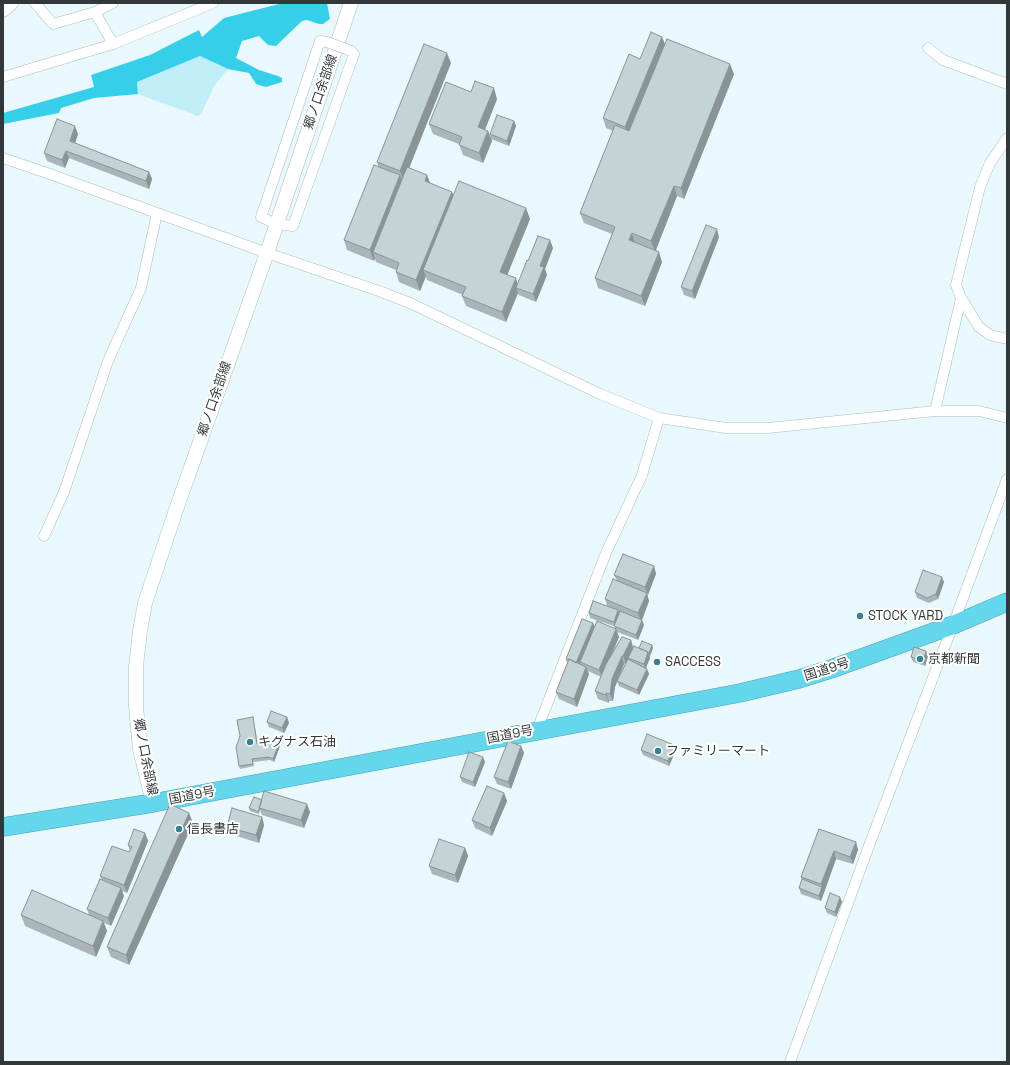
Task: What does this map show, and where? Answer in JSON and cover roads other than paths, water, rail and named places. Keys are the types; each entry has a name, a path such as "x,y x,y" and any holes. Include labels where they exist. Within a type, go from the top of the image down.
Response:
{"highway":[{"name":"国道9号","path":"3,827 153,803 740,693 799,679 882,652 953,625 1007,602"}],"main road":[{"path":"3,10 12,3"},
{"name":"郷ノ口余部線","path":"153,803 140,749 136,706 136,666 145,603 267,253 351,3"}],"street":[{"path":"35,3 54,24 95,12 113,3"},
{"path":"3,77 113,44 213,3"},
{"path":"95,12 113,44"},
{"path":"320,42 327,42 351,51 354,54 293,226 276,224 261,217 320,42"},
{"path":"928,48 943,60 1007,84"},
{"path":"1007,138 990,163 980,187 956,285 961,298 979,327 990,335 1007,339"},
{"path":"3,158 410,303 600,394 660,418 726,428 768,428 935,411 979,411 1007,418"},
{"path":"44,536 64,492 108,361 142,288 157,213"},
{"path":"935,411 961,298"},
{"path":"537,730 606,553 642,475 660,418"},
{"path":"790,1062 1007,479"}],"place":[{"name":"STOCK YARD","path":"860,616"},
{"name":"京都新聞","path":"920,659"},
{"name":"SACCESS","path":"657,662"},
{"name":"キグナス石油","path":"250,742"},
{"name":"ファミリーマート","path":"658,751"},
{"name":"信長書店","path":"179,829"}]}
